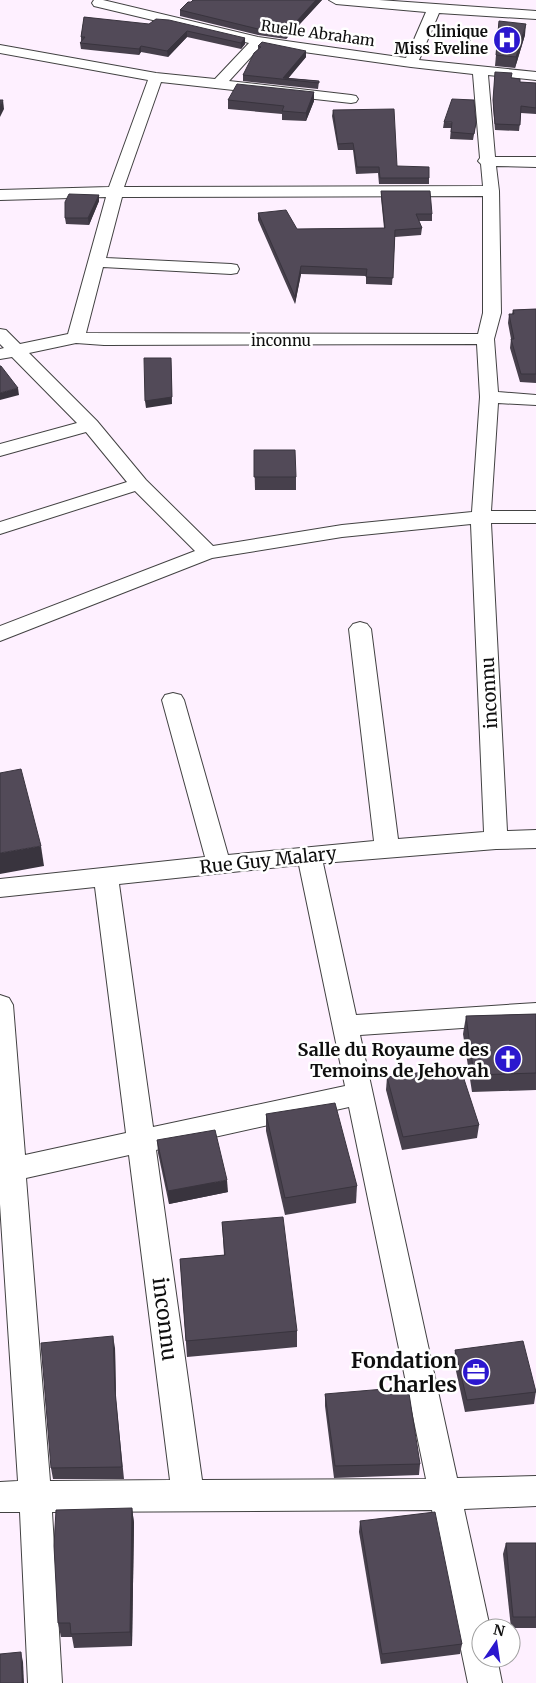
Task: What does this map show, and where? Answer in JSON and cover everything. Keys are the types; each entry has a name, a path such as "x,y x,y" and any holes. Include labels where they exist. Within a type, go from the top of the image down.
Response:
{"street":[{"path":"336,0 434,10 536,15"},
{"name":"Ruelle Abraham","path":"100,3 258,41 411,63 536,76"},
{"path":"411,63 434,10"},
{"path":"218,85 258,41"},
{"path":"0,49 156,77 351,99"},
{"name":"inconnu","path":"480,70 486,161 491,191 501,312 485,339 489,397 481,517 496,840"},
{"path":"76,338 115,192 156,77"},
{"path":"486,161 536,162"},
{"path":"0,195 115,192 491,191"},
{"path":"96,262 231,268"},
{"path":"0,334 9,352 90,425 140,484 208,553"},
{"name":"inconnu","path":"9,352 76,338 104,340 485,339"},
{"path":"489,397 536,400"},
{"path":"0,450 90,425"},
{"path":"0,528 140,484"},
{"path":"0,634 208,553 342,530 481,517 536,517"},
{"path":"360,629 387,848"},
{"path":"173,700 219,864"},
{"name":"Rue Guy Malary","path":"0,888 309,855 496,840 536,839"},
{"path":"309,855 485,1683"},
{"name":"inconnu","path":"106,876 188,1496"},
{"path":"0,1005 5,1170 35,1497 45,1683"},
{"path":"345,1026 536,1014"},
{"path":"5,1170 359,1094"},
{"path":"0,1497 444,1494 536,1491"}],"building":[{"path":"193,0 316,0 286,33 258,29 180,10"},
{"path":"84,17 149,24 156,19 169,20 245,38 241,43 187,31 167,51 141,46 139,49 80,43 85,37 81,37"},
{"path":"499,21 526,24 516,57 496,55"},
{"path":"262,42 306,51 283,78 319,81 319,83 243,75 254,53 261,47 258,46"},
{"path":"495,72 512,73 511,78 520,79 520,82 536,83 536,108 521,106 520,125 495,124 493,100"},
{"path":"237,84 314,92 306,113 282,111 284,106 228,100"},
{"path":"452,99 474,100 476,123 474,134 451,132 452,122 444,122"},
{"path":"394,109 397,166 429,167 429,178 380,178 379,167 357,167 353,143 338,144 333,110"},
{"path":"381,191 430,191 432,214 416,214 422,228 395,230 393,278 366,277 367,269 301,266 295,297 258,213 286,210 297,229 385,228"},
{"path":"69,194 99,195 88,218 65,218 65,202"},
{"path":"536,309 536,374 521,374 511,339 514,339 509,314 514,314 513,310"},
{"path":"144,358 171,358 172,397 145,401"},
{"path":"1,366 18,388 0,393"},
{"path":"254,450 295,450 296,477 254,477"},
{"path":"21,769 41,846 0,853 0,773"},
{"path":"536,1014 536,1073 474,1075 466,1016"},
{"path":"460,1067 479,1125 403,1137 387,1077"},
{"path":"335,1103 357,1186 285,1198 266,1114"},
{"path":"215,1130 227,1180 168,1191 157,1140"},
{"path":"283,1217 297,1331 186,1341 180,1259 225,1255 222,1222"},
{"path":"113,1336 115,1390 122,1467 51,1468 41,1343"},
{"path":"523,1341 536,1392 467,1400 455,1350"},
{"path":"408,1387 420,1464 335,1466 325,1394"},
{"path":"132,1508 130,1632 71,1634 70,1623 58,1623 54,1546 56,1510"},
{"path":"435,1512 462,1644 382,1654 360,1521"},
{"path":"506,1543 536,1543 536,1617 513,1617"},
{"path":"21,1652 22,1683 0,1683 0,1654"}],"place":[{"name":"Clinique Miss Eveline","path":"507,40"},
{"name":"Salle du Royaume des Temoins de Jehovah","path":"508,1059"},
{"name":"Fondation Charles","path":"476,1372"}]}
